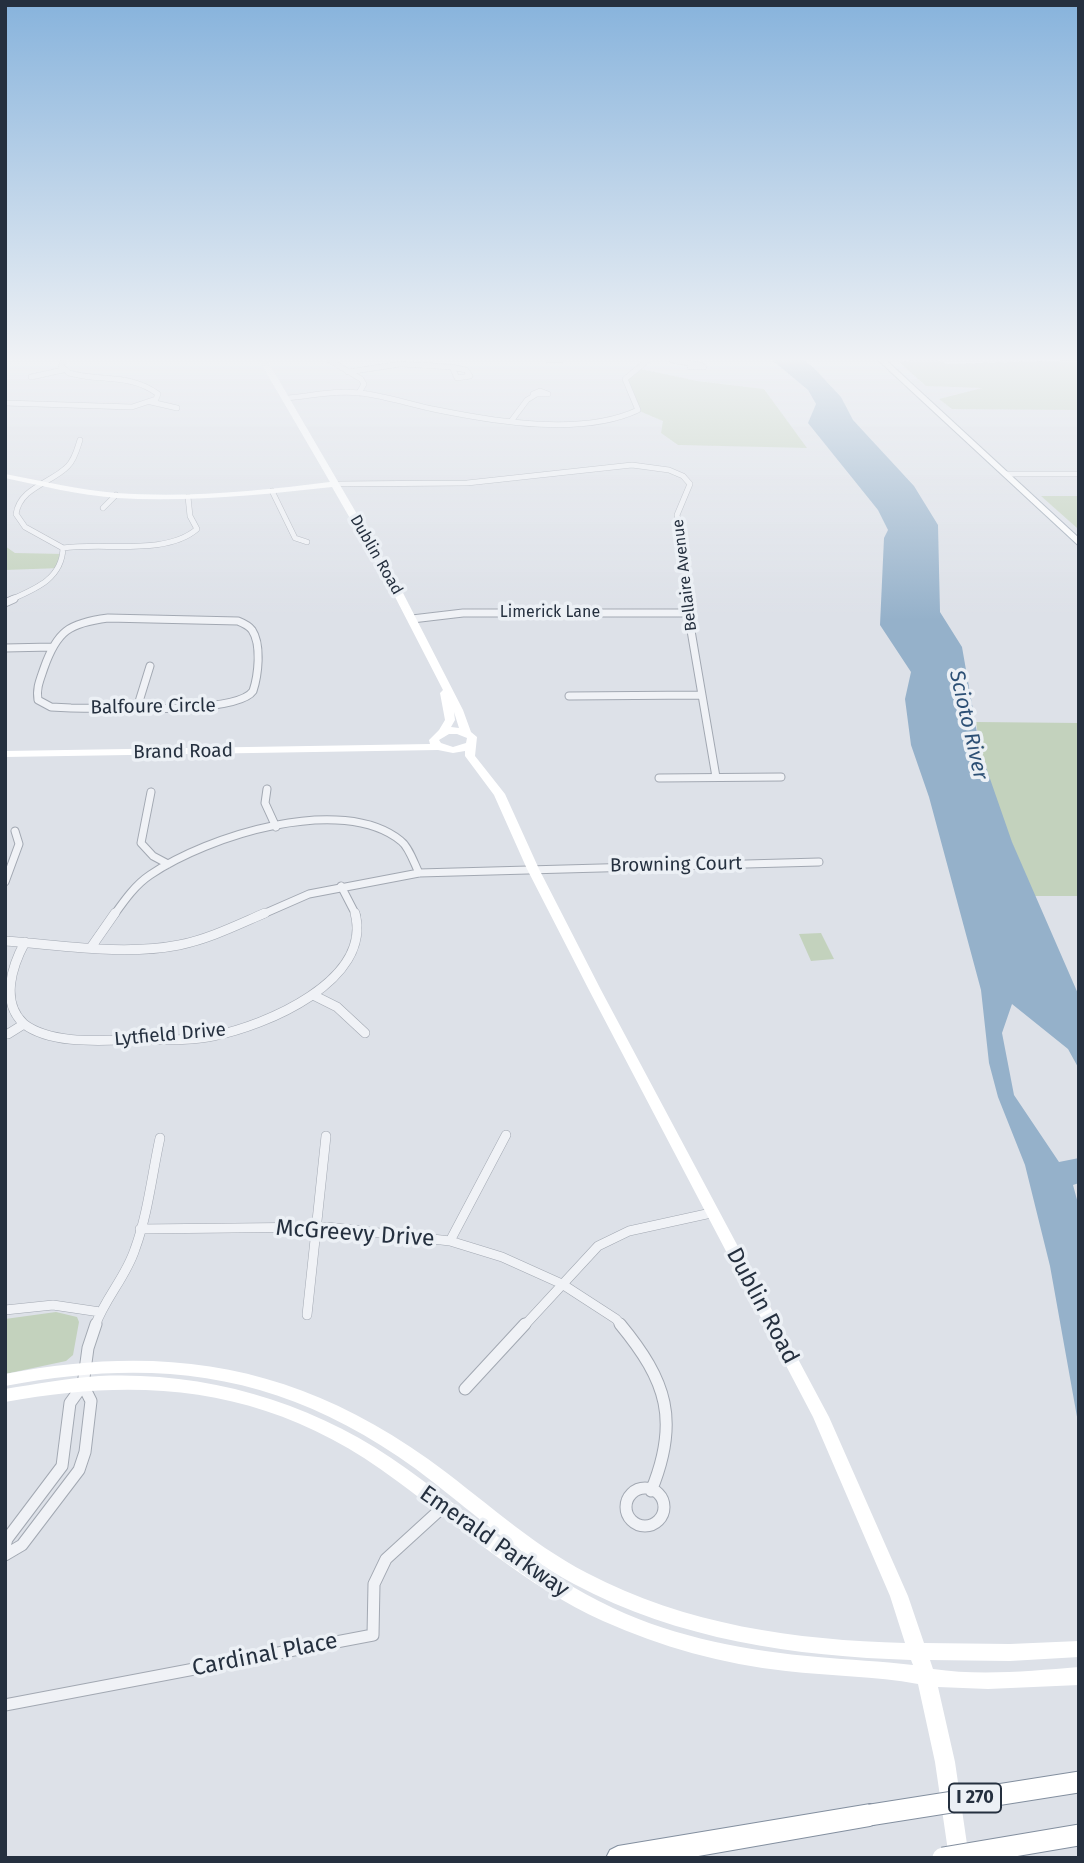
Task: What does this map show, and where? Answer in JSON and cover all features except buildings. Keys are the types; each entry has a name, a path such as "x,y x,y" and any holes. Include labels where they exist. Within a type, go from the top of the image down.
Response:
{"highway":[{"name":"I 270","path":"618,1858 1079,1782"},
{"path":"943,1858 1079,1835"}],"main road":[{"name":"Dublin Road","path":"313,447 412,619 466,732 472,737 470,757 491,782 533,869 711,1213 821,1417 899,1595 926,1678 945,1762 958,1858"},
{"path":"977,447 1079,543"},
{"path":"5,476 116,495 188,497 334,484"},
{"name":"Dublin Road","path":"442,679 450,719 434,740 491,782"},
{"name":"Brand Road","path":"362,750 406,745 440,733 466,732"},
{"name":"Brand Road","path":"5,754 461,749 470,745"},
{"name":"Emerald Parkway","path":"5,1396 139,1366 201,1370 274,1387 313,1401 384,1438 545,1557 585,1581 683,1621 733,1636 828,1650 998,1654 1079,1649"},
{"name":"Emerald Parkway","path":"5,1380 84,1377 163,1383 229,1393 304,1417 372,1454 532,1574 570,1597 682,1644 768,1662 898,1672 926,1678 1004,1680 1079,1676"}],"street":[{"path":"78,447 68,466 23,495 15,502 13,510 19,521 33,532 63,548 94,543 163,544 187,538 197,529 190,516 188,497"},
{"name":"Bellaire Avenue","path":"334,484 467,483 632,465 669,470 683,476 690,484 677,515 690,591 688,613 716,777"},
{"path":"1006,474 1079,474"},
{"path":"272,491 295,538 307,542"},
{"path":"103,508 116,495"},
{"path":"5,603 58,573 65,561 63,548"},
{"name":"Limerick Lane","path":"412,619 463,613 688,613"},
{"name":"Balfoure Circle","path":"92,619 238,621 249,627 254,634 258,684 252,695 235,703 213,707 51,707 38,700 36,690 52,647 64,629 92,619"},
{"path":"5,648 52,647"},
{"path":"137,708 150,666"},
{"path":"569,696 701,695"},
{"path":"659,778 781,777"},
{"path":"267,789 265,803 276,827"},
{"path":"152,792 142,828 141,843 153,856 169,864"},
{"path":"92,946 147,877 184,854 214,843 276,827 315,819 363,821 400,836 416,861 419,873"},
{"path":"5,882 9,865 19,844 15,831"},
{"name":"Browning Court","path":"5,941 128,949 178,944 221,932 268,910 341,886 419,873 819,862"},
{"name":"Lytfield Drive","path":"24,1024 47,1032 101,1041 213,1036 251,1026 315,996 340,971 354,946 357,920 341,886"},
{"path":"8,1034 24,1024 13,1009 8,976 25,942"},
{"path":"315,996 337,1007 365,1033"},
{"path":"450,1241 506,1135"},
{"path":"307,1315 326,1136"},
{"path":"5,1546 7,1539 62,1466 70,1403 84,1377 88,1348 100,1312 125,1274 140,1229 160,1138"},
{"path":"466,1390 590,1253 618,1235 711,1213"},
{"name":"McGreevy Drive","path":"140,1229 317,1227 450,1241 502,1257 562,1284 616,1319 646,1355 662,1394 668,1432 663,1462 651,1491"},
{"path":"5,1310 54,1305 100,1312"},
{"path":"5,1555 22,1545 79,1470 85,1452 91,1401 84,1377"},
{"name":"Cardinal Place","path":"5,1705 373,1635 374,1584 386,1559 443,1507"}],"green space":[{"path":"1041,496 1079,496 1079,530 1077,528"},
{"path":"5,546 15,553 64,554 61,568 5,570"},
{"path":"976,722 1079,723 1079,896 1034,896 992,789"},
{"path":"821,933 834,959 811,961 799,934"},
{"path":"56,1312 77,1317 79,1322 73,1355 66,1361 5,1374 5,1319"}],"water":[{"name":"Scioto River","path":"827,447 878,447 914,486 938,525 940,612 962,647 980,750 1012,842 1079,996 1079,1069 1068,1049 1012,1004 1002,1033 1014,1095 1059,1162 1079,1158 1079,1183 1073,1185 1079,1207 1079,1428 1050,1266 1025,1165 998,1097 989,1063 981,990 929,797 911,745 905,699 911,672 880,625 884,538 888,530 878,510"}]}
